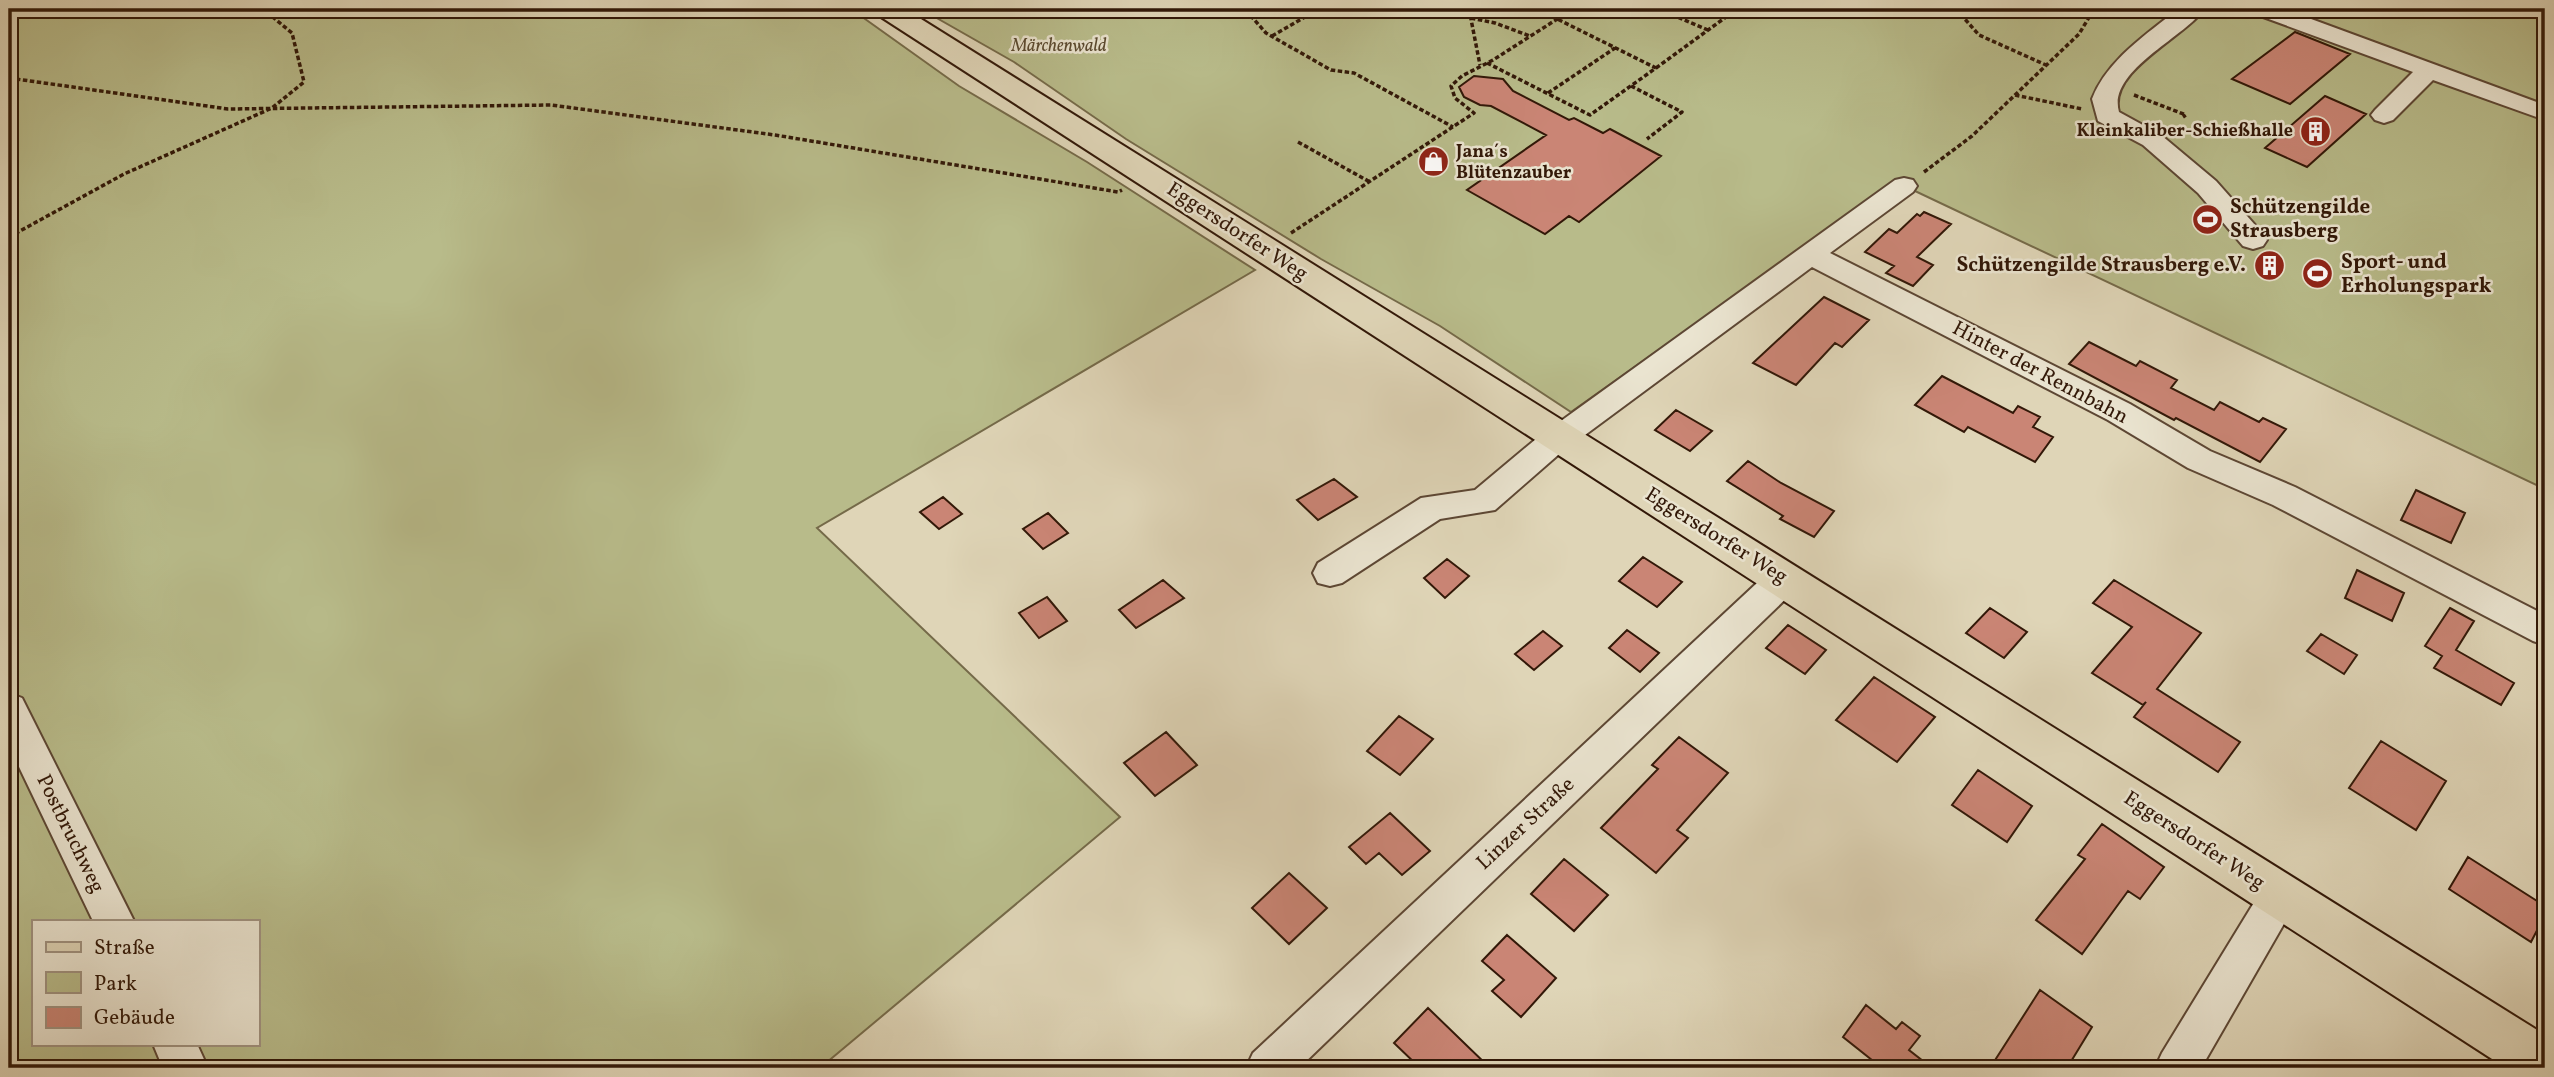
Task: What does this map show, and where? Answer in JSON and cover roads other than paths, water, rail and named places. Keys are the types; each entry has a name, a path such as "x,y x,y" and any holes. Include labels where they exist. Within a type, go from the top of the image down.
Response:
{"main road":[{"name":"Eggersdorfer Weg","path":"887,9 2545,1064"}],"street":[{"path":"2192,9 2139,54 2110,88 2104,99 2107,116 2152,140 2207,187 2253,240"},
{"path":"2263,9 2545,113"},
{"path":"2384,115 2429,70"},
{"path":"1330,573 1433,507 1483,501 1561,438 1904,186"},
{"name":"Hinter der Rennbahn","path":"1811,255 2119,412 2146,430 2257,487 2284,496 2545,631"},
{"name":"Linzer Straße","path":"1268,1068 1784,579"},
{"name":"Postbruchweg","path":"9,709 114,920"},
{"path":"2177,1068 2280,895"},
{"path":"175,1046 186,1068"}],"place":[{"name":"Kleinkaliber-Schießhalle","path":"2316,131"},
{"name":"Jana´s Blütenzauber","path":"1433,162"},
{"name":"Schützengilde Strausberg","path":"2207,219"},
{"name":"Schützengilde Strausberg e.V.","path":"2269,265"},
{"name":"Sport- und Erholungspark","path":"2318,274"}],"park label":[{"name":"Märchenwald","path":"1059,46"}]}
